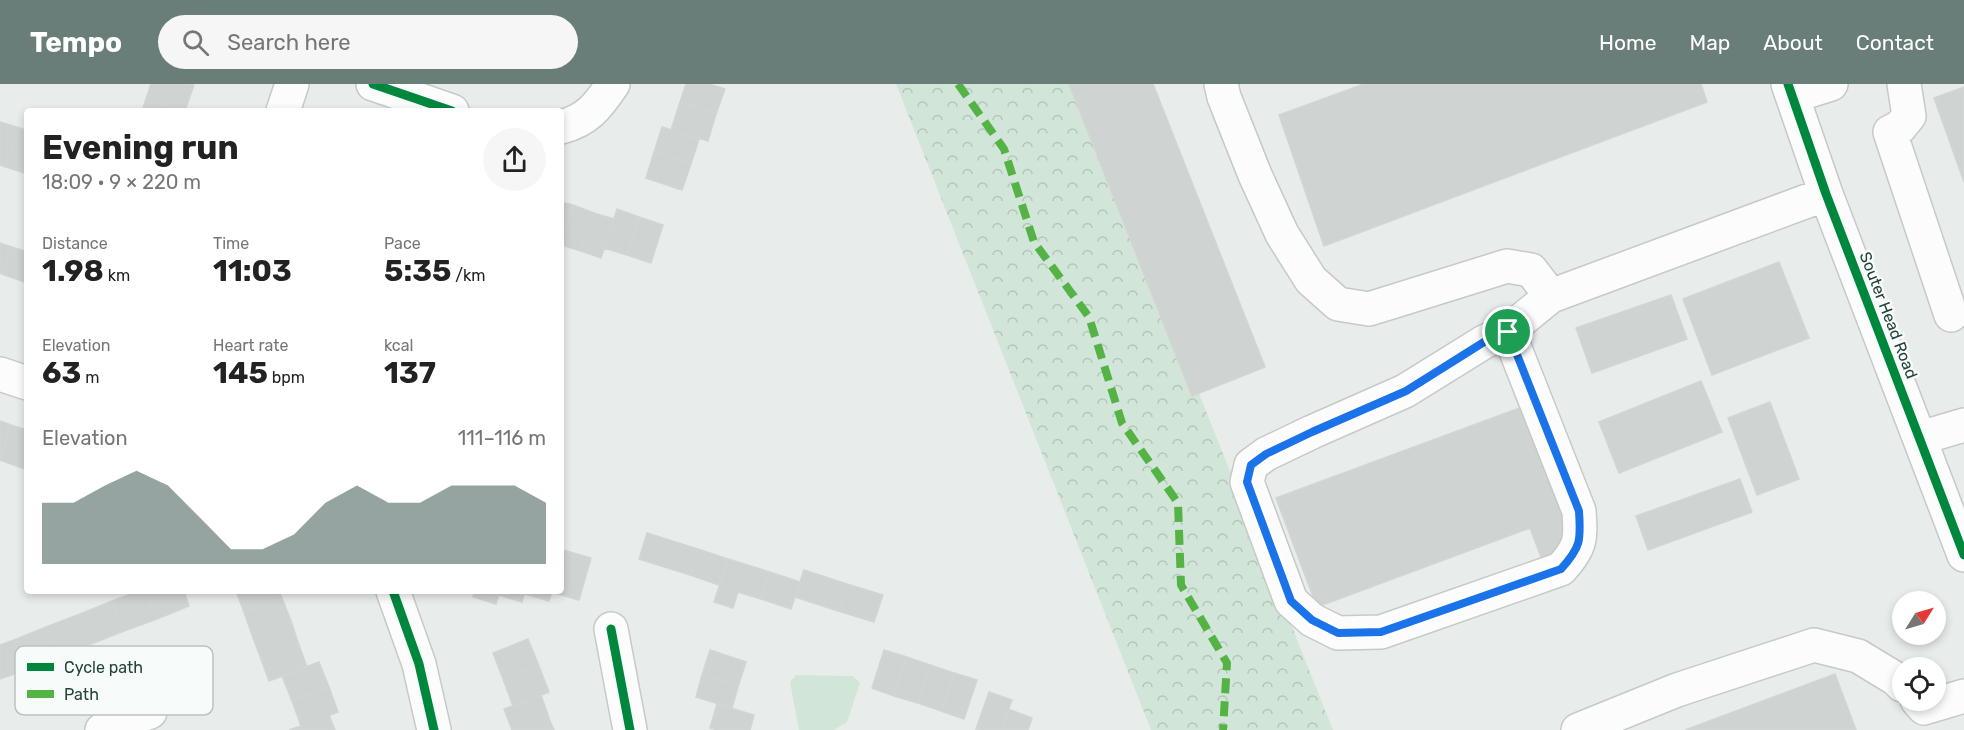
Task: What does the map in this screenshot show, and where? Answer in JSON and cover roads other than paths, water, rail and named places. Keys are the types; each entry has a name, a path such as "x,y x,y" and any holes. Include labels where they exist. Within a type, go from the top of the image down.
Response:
{"street":[{"path":"284,108 292,84"},
{"path":"374,84 439,108"},
{"path":"564,126 594,111 613,84"},
{"path":"1221,84 1255,175 1282,234 1311,280 1338,304 1369,309 1507,266 1531,270 1551,296"},
{"path":"1790,90 1831,84"},
{"path":"1904,84 1909,116 1900,127 1890,132 1951,315"},
{"name":"Souter Head Road","path":"1790,90 1826,195 1964,555"},
{"path":"1508,332 1579,511 1581,533 1575,554 1561,569 1381,632 1338,633 1312,620 1291,601 1247,482 1251,465 1266,454 1312,432 1406,391 1484,342 1508,332 1551,296 1826,195"},
{"path":"0,374 24,382"},
{"path":"1920,438 1964,425"},
{"path":"394,594 419,664 434,730"},
{"path":"611,629 630,730"},
{"path":"1578,730 1677,690 1814,645 1858,656 1892,677"},
{"path":"1946,700 1964,696"},
{"path":"102,730 140,715"}]}
